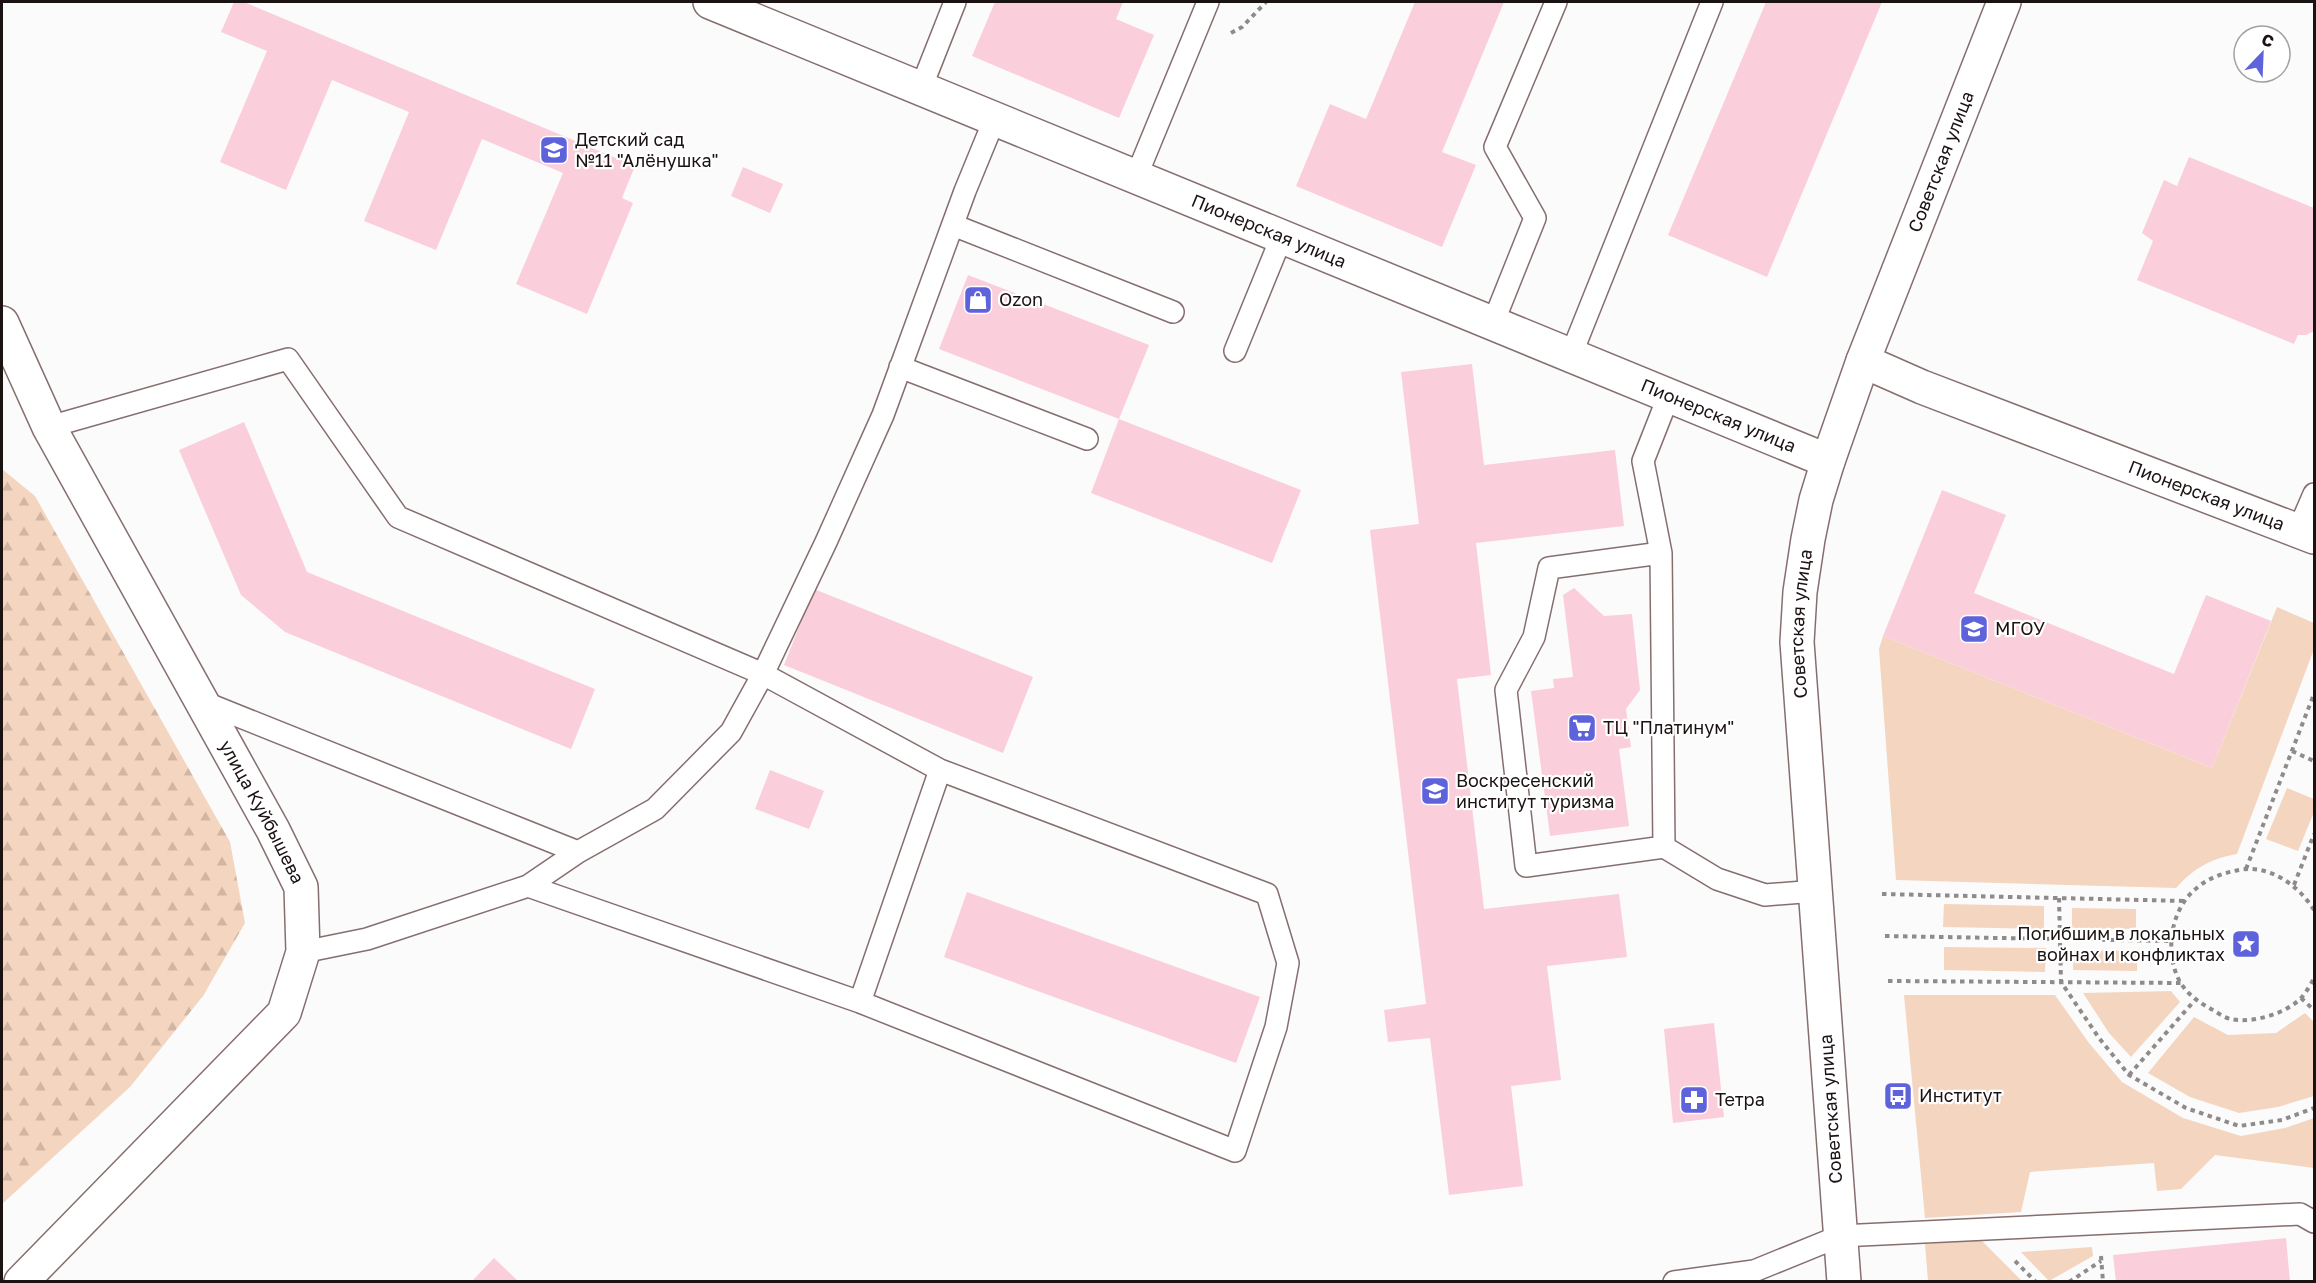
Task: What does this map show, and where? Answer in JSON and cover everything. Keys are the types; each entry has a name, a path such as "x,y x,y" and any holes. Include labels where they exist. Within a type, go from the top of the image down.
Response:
{"street":[{"name":"Пионерская улица","path":"711,2 1828,461"},
{"name":"Советская улица","path":"1844,1281 1797,642 1800,592 1816,500 1828,461 1863,361 2004,2"},
{"name":"улица Куйбышева","path":"2,323 49,427 203,702 302,887 303,952 284,1013 21,1281"},
{"name":"Пионерская улица","path":"1863,361 1922,387 2306,534"}],"lane":[{"path":"921,88 955,2"},
{"path":"1136,177 1208,2"},
{"path":"1493,323 1535,218 1495,147 1556,2"},
{"path":"1570,355 1712,2"},
{"path":"303,952 367,939 528,886 578,852 655,808 731,732 763,674 826,542 882,415 995,118"},
{"path":"953,225 1173,312"},
{"path":"1235,351 1282,236"},
{"path":"49,427 288,359 398,517 763,674 940,770 1267,894 1288,963 1276,1027 1235,1151 860,1002 528,886"},
{"path":"900,367 1087,439"},
{"path":"1664,848 1661,553 1643,461 1669,395"},
{"path":"2306,534 2314,494"},
{"path":"1661,553 1549,568 1534,637 1506,690 1526,866 1664,848 1717,879 1765,895 1816,891"},
{"path":"203,702 578,852"},
{"path":"860,1002 940,770"},
{"path":"1674,1281 1754,1271 1840,1236 2300,1214 2314,1222"}],"path":[{"path":"2246,869 2314,694"},
{"path":"2292,751 2314,761"},
{"path":"2294,885 2314,834"},
{"path":"2314,910 2306,897 2294,885 2271,873 2246,869 2220,874 2196,888 2179,909 2171,940 2172,960 2181,983 2195,1000 2230,1019 2269,1018 2301,998 2314,978"},
{"path":"1882,894 2186,901"},
{"path":"2060,898 2061,982 2099,1038 2129,1075 2186,1108 2240,1126 2282,1120 2314,1108"},
{"path":"1885,936 2171,940"},
{"path":"1888,981 2181,983"},
{"path":"2301,998 2314,1010"},
{"path":"2129,1075 2195,1000"},
{"path":"2069,1281 2101,1261"}],"green space":[{"path":"2,469 35,496 230,842 245,923 203,996 130,1087 2,1204"},
{"path":"2277,607 2314,623 2314,649 2237,854 2203,865 2176,888 1896,880 1879,649 1883,636 2212,768"},
{"path":"2287,788 2314,799 2314,812 2298,851 2266,839"},
{"path":"1944,904 2044,906 2044,929 1943,927"},
{"path":"2072,908 2136,909 2136,929 2072,928"},
{"path":"1944,947 2046,948 2045,972 1944,970"},
{"path":"2074,950 2137,951 2137,971 2073,970"},
{"path":"2171,991 2180,1002 2131,1057 2109,1033 2083,993"},
{"path":"1904,995 2055,995 2089,1043 2122,1082 2183,1118 2241,1136 2285,1128 2314,1118 2314,1168 2215,1155 2181,1189 2157,1191 2154,1163 2030,1172 2021,1212 1925,1218"},
{"path":"2305,1013 2314,1022 2314,1096 2278,1107 2239,1113 2190,1097 2148,1073 2194,1017 2228,1035 2276,1033"},
{"path":"1981,1240 2022,1281 1928,1281 1925,1244"},
{"path":"2092,1247 2093,1256 2049,1281 2021,1252"}],"building":[{"name":"Детский сад №11 \"Алёнушка\"","path":"234,2 244,2 635,166 622,198 633,203 587,314 516,284 563,173 482,139 436,250 364,221 409,112 332,80 286,190 220,162 267,51 221,32"},
{"path":"995,2 1123,2 1116,19 1154,35 1119,118 972,56"},
{"path":"1415,2 1504,2 1442,152 1476,165 1442,247 1296,186 1330,104 1366,119"},
{"path":"1766,2 1882,2 1767,277 1668,235"},
{"path":"2189,157 2314,208 2314,331 2306,335 2298,335 2294,344 2137,280 2153,241 2142,233 2164,180 2177,186"},
{"path":"743,167 783,184 770,213 731,196"},
{"path":"968,275 1149,345 1119,419 939,349"},
{"name":"Воскресенский институт туризма","path":"1472,364 1484,465 1615,450 1624,526 1476,543 1491,675 1457,679 1484,909 1619,894 1627,957 1547,966 1561,1080 1511,1086 1523,1186 1449,1195 1430,1038 1388,1042 1384,1010 1426,1004 1370,530 1419,524 1401,372"},
{"path":"1119,419 1301,490 1272,563 1091,493"},
{"path":"244,422 307,572 595,689 571,749 285,632 241,595 179,450"},
{"name":"МГОУ","path":"1942,490 2006,515 1974,593 2174,674 2206,595 2271,621 2212,768 1883,636"},
{"name":"ТЦ \"Платинум\"","path":"1574,588 1604,616 1632,614 1640,690 1626,709 1631,747 1619,749 1629,826 1550,836 1531,691 1554,688 1553,679 1573,677 1563,595"},
{"path":"814,589 1033,677 1003,753 784,665"},
{"path":"770,770 824,791 809,829 755,809"},
{"path":"967,892 1260,997 1236,1063 944,957"},
{"path":"1714,1023 1724,1117 1673,1123 1664,1029"},
{"path":"2286,1238 2290,1282 2116,1282 2113,1255"},
{"path":"494,1258 519,1282 471,1282"}],"place":[{"name":"Детский сад №11 \"Алёнушка\"","path":"554,150"},
{"name":"Ozon","path":"978,300"},
{"name":"МГОУ","path":"1974,629"},
{"name":"ТЦ \"Платинум\"","path":"1582,728"},
{"name":"Воскресенский институт туризма","path":"1435,791"},
{"name":"Погибшим в локальных войнах и конфликтах","path":"2246,944"},
{"name":"Институт","path":"1898,1096"},
{"name":"Тетра","path":"1694,1100"}]}
